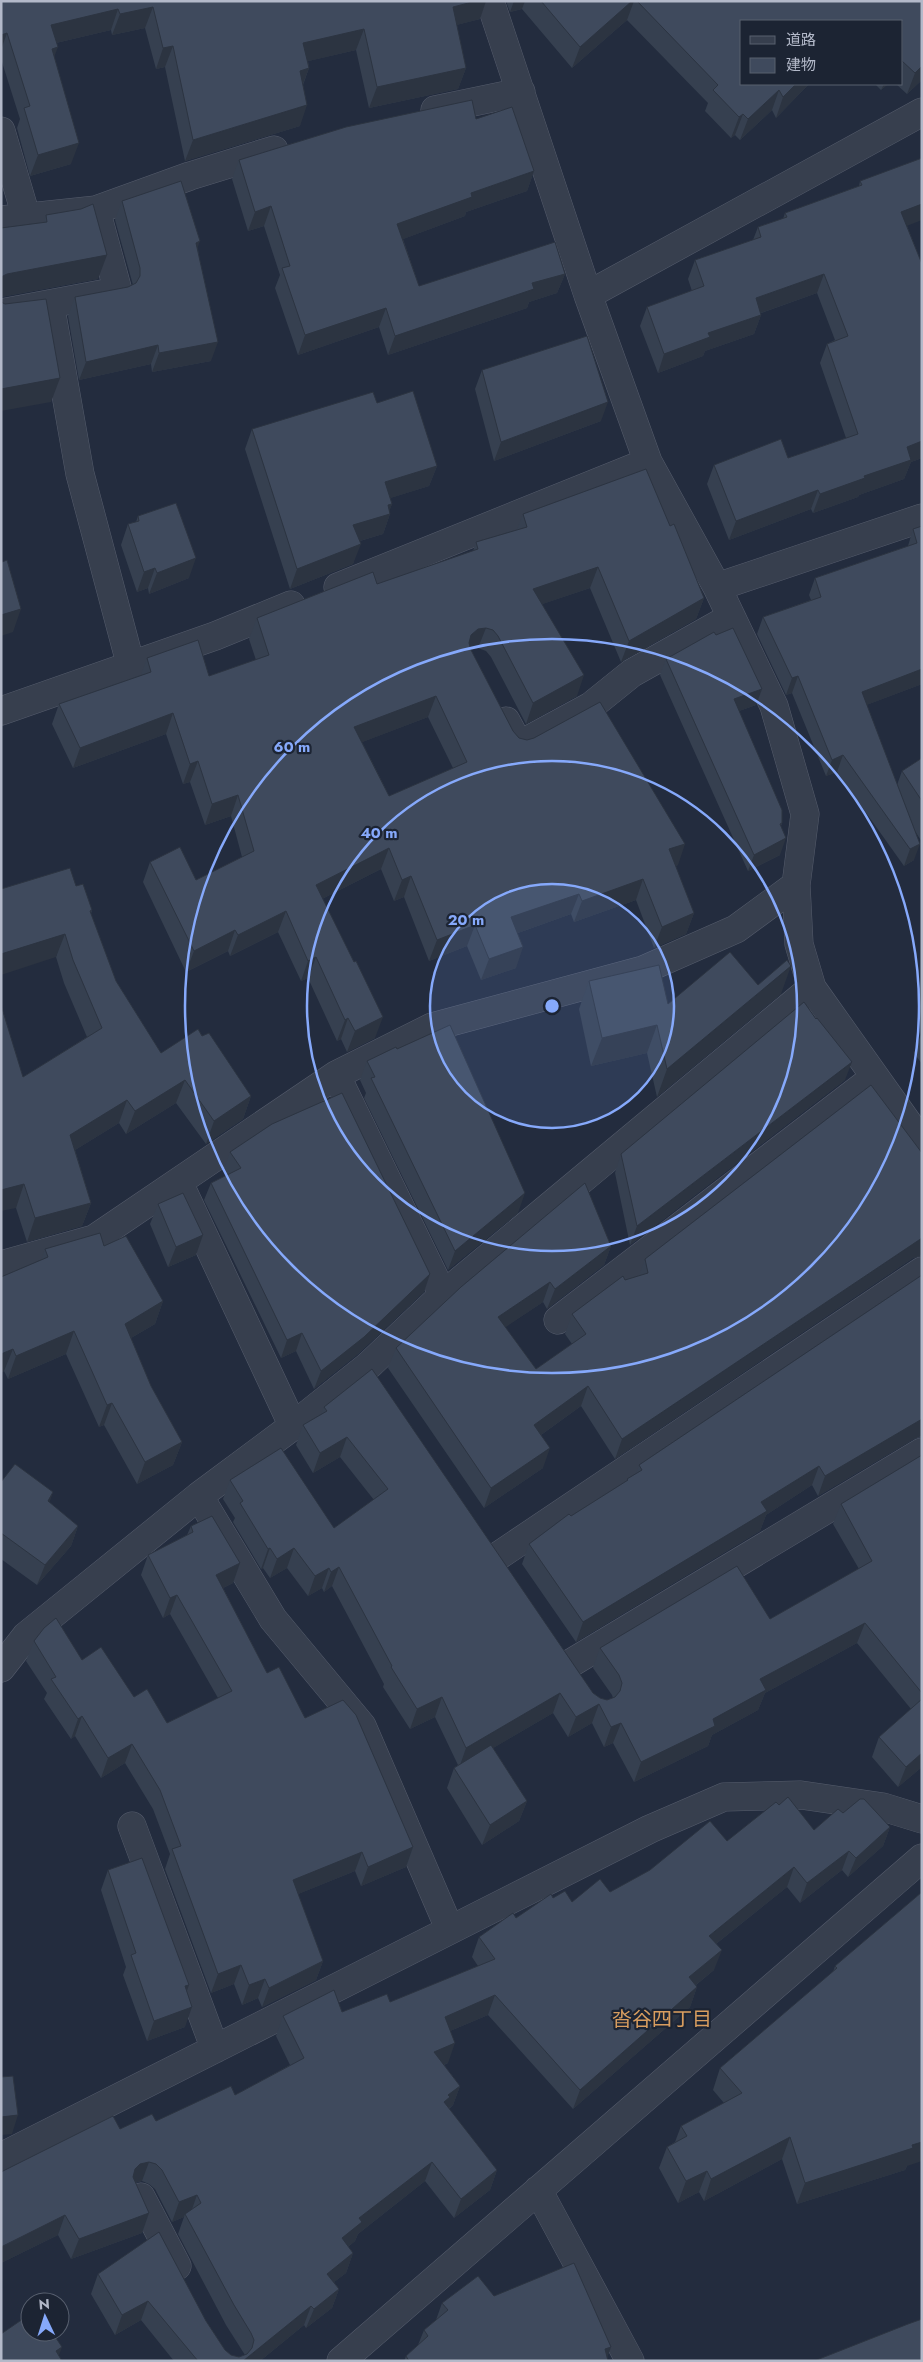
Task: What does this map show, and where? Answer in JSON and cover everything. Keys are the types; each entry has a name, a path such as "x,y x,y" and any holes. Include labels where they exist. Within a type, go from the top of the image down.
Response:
{"street":[{"path":"490,1 588,295 648,462 717,587 730,618 774,706 805,814 796,885 799,944 812,988 922,1143"},
{"path":"409,116 521,92"},
{"path":"588,295 922,112"},
{"path":"1,131 14,218 96,210 190,176 298,143"},
{"path":"1,313 118,291 96,210"},
{"path":"50,304 80,474 131,666"},
{"path":"1,711 215,636 648,462"},
{"path":"717,587 922,518"},
{"path":"493,696 518,745 591,706 632,673 730,618"},
{"path":"1,1265 94,1239 336,1075 432,1027 643,970 736,929 796,885"},
{"path":"1,1668 26,1636 199,1496 293,1426 368,1366 443,1295 812,988"},
{"path":"336,1075 443,1295"},
{"path":"558,1320 875,1077"},
{"path":"179,1183 293,1426"},
{"path":"498,1556 922,1271"},
{"path":"368,1366 385,1389"},
{"path":"572,1664 922,1452"},
{"path":"199,1496 273,1619 362,1726 450,1930"},
{"path":"482,1532 515,1580"},
{"path":"1,2157 650,1829 724,1797 801,1795 883,1807 922,1819"},
{"path":"132,1826 215,2049"},
{"path":"341,2361 922,1858"},
{"path":"538,2190 630,2361"},
{"path":"141,2197 190,2290"}],"building":[{"path":"1,1 476,1 453,7 466,68 377,87 364,29 303,43 309,68 300,71 307,105 193,140 173,46 163,48 153,7 120,14 118,9 51,25 58,47 52,49 79,143 38,155 24,108 30,106 7,33 1,35"},
{"path":"541,1 632,1 580,47"},
{"path":"637,1 922,1 922,66 915,73 903,62 903,20 740,20 740,85 795,85 783,97 779,90 748,119 743,114 739,117 713,90 718,85"},
{"path":"472,100 476,119 512,107 534,171 471,193 472,197 397,224 419,286 555,242 565,274 532,283 534,289 395,336 386,308 305,335 282,268 290,266 271,206 255,212 239,160 346,127"},
{"path":"922,158 922,204 901,212 922,264 922,441 907,447 911,460 820,494 818,490 736,521 714,465 781,439 788,458 858,434 827,344 848,336 824,274 756,298 761,315 708,333 710,337 664,354 647,307 704,286 695,260 761,237 758,227 787,217 785,213 862,185 860,181"},
{"path":"181,181 200,241 196,243 218,342 159,353 158,345 86,362 75,297 128,287 136,283 140,276 140,268 122,201"},
{"path":"93,204 107,255 7,274 1,277 1,228 47,222 46,215 81,209"},
{"path":"46,299 60,378 1,389 1,302 5,304"},
{"path":"587,336 608,402 501,442 482,370"},
{"path":"413,391 437,466 385,482 392,504 388,505 390,514 353,525 361,544 297,569 252,429 373,392 377,403"},
{"path":"646,469 670,526 674,524 704,598 629,641 598,567 533,589 584,675 533,703 498,636 493,630 486,628 478,629 471,635 469,643 513,731 519,738 527,740 534,738 600,702 685,844 669,849 694,913 662,927 643,879 582,901 579,894 511,917 523,947 489,959 475,925 437,940 411,876 402,880 389,848 316,885 383,1017 355,1031 348,1018 345,1020 316,957 308,961 286,911 238,935 235,930 194,951 150,862 180,847 196,880 254,851 238,795 212,804 198,761 190,764 173,713 80,748 59,704 151,672 147,658 198,640 209,676 269,655 257,618 373,572 377,584 478,549 476,542 527,527 523,514","holes":["436,696 467,762 389,796 354,727"]},
{"path":"176,503 196,558 157,573 155,568 144,572 128,524 139,521 138,516"},
{"path":"922,526 922,669 862,692 920,844 910,849 843,755 832,760 798,676 792,678 763,617 821,597 815,578 917,543 913,529"},
{"path":"1,558 2,562 7,560 21,609 1,615"},
{"path":"733,628 762,689 734,699 782,810 782,823 780,824 786,838 754,855 666,659 714,632 716,635"},
{"path":"922,758 922,801 902,771"},
{"path":"70,868 76,886 83,884 92,910 90,911 116,981 161,1053 198,1029 202,1036 209,1033 251,1096 214,1121 185,1080 135,1111 127,1100 70,1135 91,1203 35,1218 24,1184 1,1190 1,1005 23,1077 102,1028 73,960 65,934 1,954 1,889"},
{"path":"730,952 758,985 787,960 791,966 667,1069 657,1025 602,1038 589,981 659,965 668,1004"},
{"path":"804,1002 852,1062 637,1226 621,1154"},
{"path":"450,1025 525,1193 455,1251 371,1078 375,1077 367,1061"},
{"path":"871,1085 922,1153 922,1238 622,1439 588,1386 534,1425 550,1448 491,1488 396,1348 461,1287 585,1183 611,1246 555,1289 550,1282 498,1317 536,1369 586,1334 572,1314 623,1276 625,1280 648,1273 645,1259"},
{"path":"342,1093 430,1274 364,1337 321,1371 302,1333 287,1340 211,1183 241,1168 230,1152 272,1124"},
{"path":"183,1193 203,1235 176,1247 158,1204"},
{"path":"100,1233 104,1246 126,1236 163,1301 125,1324 151,1386 182,1442 145,1462 112,1403 107,1405 74,1331 16,1356 13,1349 1,1354 1,1277 48,1257 45,1249"},
{"path":"922,1275 922,1419 825,1476 819,1466 761,1502 767,1511 583,1622 529,1544 569,1514 571,1516 628,1480 642,1470 639,1465"},
{"path":"372,1369 593,1693 607,1700 615,1697 620,1691 622,1683 619,1675 600,1648 737,1566 770,1619 872,1561 841,1504 922,1455 922,1693 865,1623 760,1679 766,1690 713,1719 715,1726 641,1762 621,1723 611,1727 599,1704 576,1717 560,1693 466,1748 442,1697 417,1709 391,1667 339,1567 331,1572 329,1568 315,1576 294,1548 277,1559 270,1548 268,1549 240,1503 243,1501 230,1480 281,1448 334,1528 388,1489 347,1437 320,1453 303,1425 327,1411 324,1407"},
{"path":"15,1464 53,1492 48,1501 78,1526 45,1565 1,1533 1,1482"},
{"path":"212,1516 240,1563 216,1575 267,1673 279,1667 305,1718 343,1700 356,1715 413,1847 368,1867 362,1852 293,1880 323,1961 269,1988 265,1979 249,1985 241,1965 218,1974 172,1849 181,1846 160,1790 132,1744 108,1758 82,1716 78,1719 51,1679 56,1677 34,1641 44,1628 56,1618 82,1660 101,1647 134,1697 147,1689 167,1723 232,1691 177,1595 170,1598 148,1555 193,1532 191,1526"},
{"path":"922,1699 922,1753 906,1767 879,1737"},
{"path":"491,1745 527,1801 490,1825 454,1768"},
{"path":"788,1797 814,1830 838,1809 843,1813 860,1799 864,1799 890,1827 856,1858 849,1851 807,1883 794,1867 709,1936 722,1950 689,1977 697,1987 580,2090 495,1995 445,2017 455,2043 434,2052 460,2086 448,2095 450,2097 444,2102 497,2170 461,2199 432,2162 359,2218 362,2222 342,2238 353,2253 327,2274 339,2289 314,2309 311,2306 243,2361 198,2361 148,2301 122,2315 98,2274 159,2232 206,2321 225,2350 231,2355 239,2357 247,2354 252,2348 254,2340 251,2333 185,2214 201,2203 197,2195 179,2202 162,2170 156,2164 149,2162 140,2164 135,2169 133,2177 149,2213 79,2239 65,2215 1,2247 1,2172 113,2116 120,2129 152,2114 156,2121 231,2086 235,2095 304,2058 283,2016 334,1990 342,2012 387,1994 390,2002 495,1959 479,1937 513,1913 516,1918 551,1894 553,1898 565,1891 572,1902 600,1879 610,1892 650,1870 710,1821 727,1841 776,1802 779,1805"},
{"path":"142,1858 189,1985 185,1986 192,2007 154,2021 131,1955 136,1953 108,1870"},
{"path":"922,1892 922,2142 912,2145 913,2148 805,2183 790,2137 711,2179 707,2171 686,2181 667,2147 687,2136 681,2126 742,2093 720,2068"},
{"path":"13,2076 18,2115 1,2117 1,2077"},
{"path":"574,2263 611,2347 605,2349 608,2361 409,2361 406,2356 428,2336 424,2330 448,2310 442,2303 478,2276 494,2296"},
{"path":"922,2319 922,2361 814,2361 908,2324"},
{"path":"20,2321 20,2342 59,2342 62,2347 56,2351 62,2361 1,2361 1,2334"}],"district":[{"name":"沓谷四丁目","path":"662,2019"}]}
